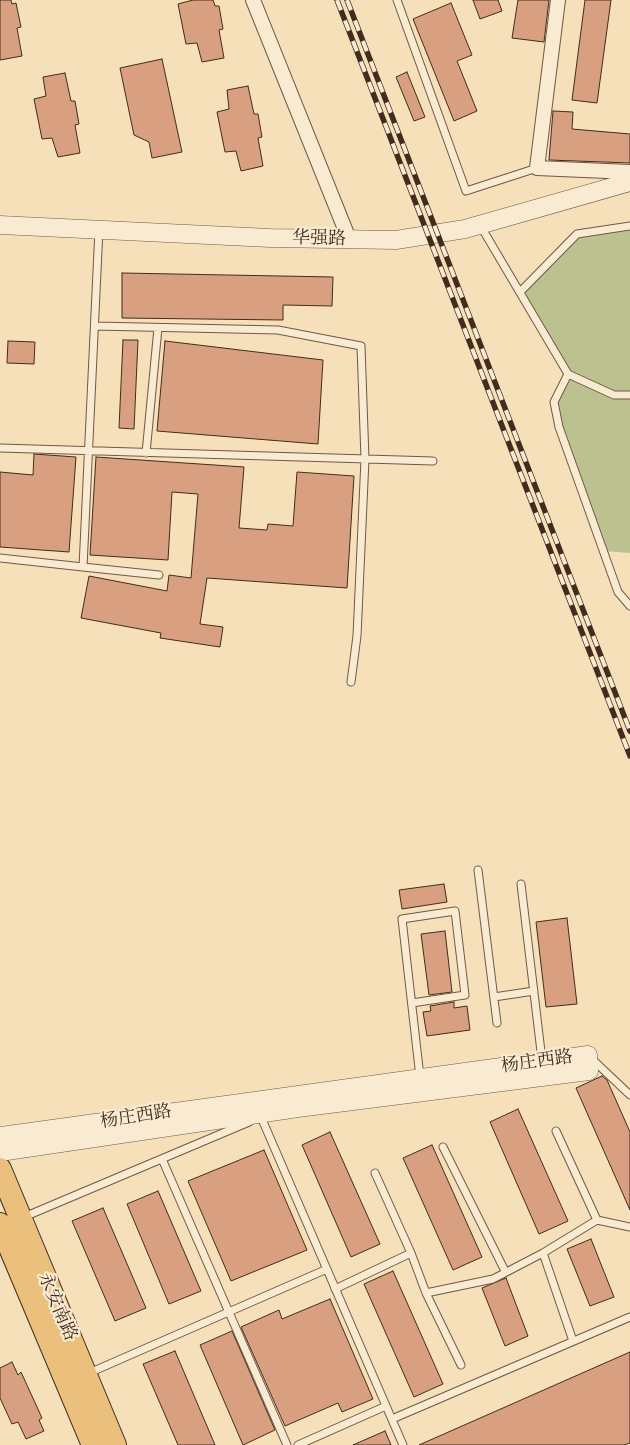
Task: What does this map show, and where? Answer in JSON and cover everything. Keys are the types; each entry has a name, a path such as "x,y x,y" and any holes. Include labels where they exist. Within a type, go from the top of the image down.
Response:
{"main road":[{"name":"永安南路","path":"0,1169 10,1221 93,1445"},
{"name":"永安南路","path":"10,1221 86,1375 115,1445"}],"street":[{"path":"253,0 349,239"},
{"path":"558,0 537,168 630,172"},
{"name":"华强路","path":"0,225 270,238 396,240 480,225 630,182"},
{"name":"杨庄西路","path":"0,1136 588,1055 589,1071 0,1152"}],"lane":[{"path":"397,0 466,191 537,168"},
{"path":"480,225 568,374 614,394 630,395"},
{"path":"520,292 577,234 630,226"},
{"path":"83,567 90,451 99,229"},
{"path":"95,326 278,330 361,346 365,459 357,636 351,682"},
{"path":"146,453 158,328"},
{"path":"568,374 554,402 559,426 618,592 630,606"},
{"path":"0,448 433,461"},
{"path":"0,558 160,575"},
{"path":"478,870 497,1023"},
{"path":"521,884 542,1061"},
{"path":"412,1003 465,995 456,911 402,919 420,1077"},
{"path":"494,997 534,991"},
{"path":"588,1055 630,1095"},
{"path":"10,1221 267,1114 335,1289 403,1445"},
{"path":"556,1131 597,1220"},
{"path":"443,1147 505,1271"},
{"path":"162,1159 287,1445"},
{"path":"375,1173 412,1253 426,1293 461,1365"},
{"path":"426,1293 493,1279 505,1271 544,1253 597,1220 630,1227"},
{"path":"335,1289 412,1253"},
{"path":"544,1253 573,1341"},
{"path":"86,1375 327,1269"},
{"path":"392,1419 630,1317"},
{"path":"298,1445 386,1406"}],"green space":[{"path":"630,226 630,553 604,551 554,402 568,374 520,292 577,234"}],"building":[{"path":"0,0 11,0 12,4 16,3 21,27 17,28 22,56 0,60"},
{"path":"193,0 213,0 215,6 219,6 223,29 219,30 224,58 202,62 197,43 186,44 178,4"},
{"path":"473,0 498,0 502,11 480,19"},
{"path":"518,0 549,0 544,42 512,38"},
{"path":"585,0 611,0 597,103 572,100"},
{"path":"451,3 472,55 457,61 477,111 454,121 413,19"},
{"path":"162,59 182,152 152,158 149,142 134,135 120,68"},
{"path":"407,72 425,117 414,121 396,77"},
{"path":"65,73 71,101 75,101 79,124 75,125 80,153 58,157 52,138 42,139 34,99 46,96 43,77"},
{"path":"248,86 254,114 258,114 262,137 258,138 263,166 241,171 236,151 225,152 217,112 229,109 227,90"},
{"path":"553,111 573,112 572,129 630,134 630,163 549,160"},
{"path":"122,273 333,277 332,306 283,305 283,320 122,318"},
{"path":"123,340 138,340 134,429 119,428"},
{"path":"8,341 35,342 34,364 7,363"},
{"path":"165,341 323,360 318,444 157,431"},
{"path":"34,454 76,457 69,552 0,547 0,472 33,475"},
{"path":"96,457 244,467 239,528 267,530 268,524 293,526 297,472 354,476 347,588 207,578 200,624 223,627 220,647 160,638 161,633 81,618 89,576 167,591 169,575 191,578 198,494 172,492 168,560 90,555"},
{"path":"444,884 447,902 402,909 399,890"},
{"path":"567,918 577,1004 546,1007 536,922"},
{"path":"445,931 452,992 429,995 421,934"},
{"path":"454,1002 454,1008 467,1006 470,1030 427,1036 423,1012 431,1011 430,1006"},
{"path":"602,1076 607,1080 630,1132 630,1210 576,1088"},
{"path":"518,1109 568,1221 539,1234 490,1122"},
{"path":"330,1132 380,1244 351,1257 302,1145"},
{"path":"432,1145 482,1257 453,1270 403,1158"},
{"path":"264,1150 307,1250 231,1281 188,1181"},
{"path":"158,1191 201,1291 169,1304 127,1204"},
{"path":"103,1208 146,1308 115,1321 72,1221"},
{"path":"591,1239 614,1297 590,1306 567,1249"},
{"path":"393,1271 443,1384 414,1397 364,1284"},
{"path":"506,1278 528,1336 505,1346 482,1288"},
{"path":"330,1299 373,1399 342,1412 338,1403 285,1426 241,1327 279,1310 282,1319"},
{"path":"232,1331 275,1430 243,1445 200,1345"},
{"path":"175,1351 215,1445 178,1445 143,1364"},
{"path":"630,1352 630,1443 624,1445 419,1445"},
{"path":"12,1362 18,1375 21,1372 42,1418 39,1420 44,1431 26,1439 18,1422 12,1424 0,1398 0,1368"},
{"path":"385,1431 391,1445 353,1445"}],"railway":[{"path":"337,0 630,756"},
{"path":"347,0 630,731"}]}
